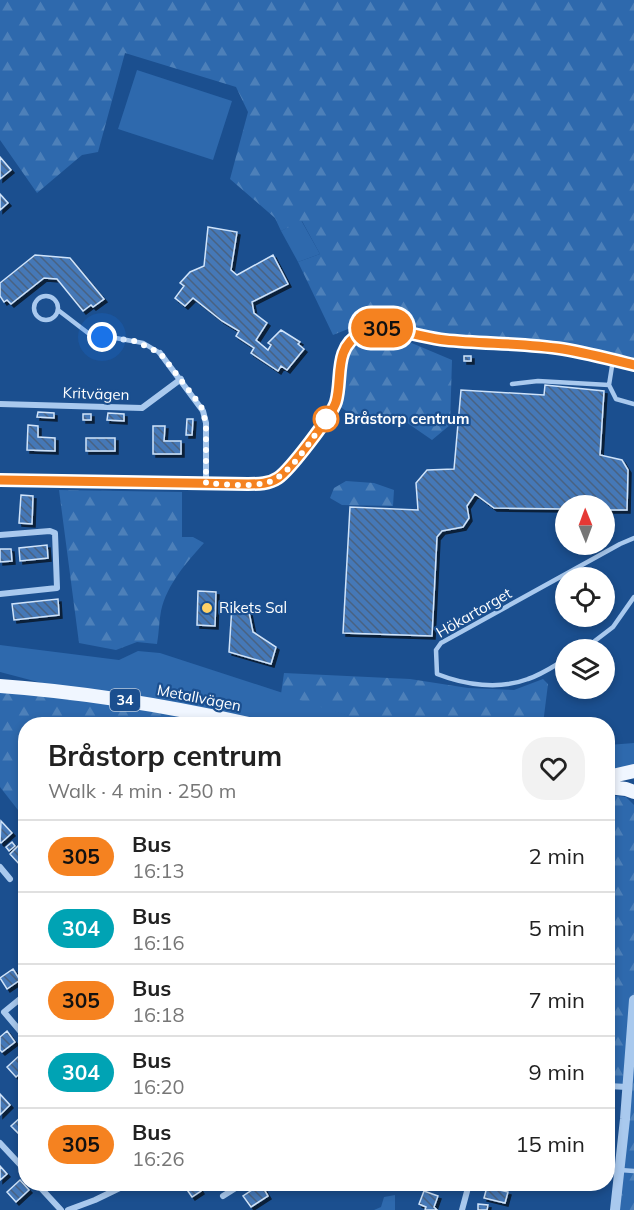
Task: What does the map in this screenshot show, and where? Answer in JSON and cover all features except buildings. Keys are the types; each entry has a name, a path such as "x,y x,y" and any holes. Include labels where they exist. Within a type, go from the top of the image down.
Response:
{"main road":[{"name":"Metallvägen","path":"0,686 85,694 214,717"},
{"path":"615,775 634,771"},
{"path":"615,788 634,792"}],"street":[{"path":"409,334 444,340 555,348 634,365"},
{"path":"0,480 206,483 205,417 201,406 160,353"},
{"name":"Kritvägen","path":"0,404 142,408 181,379"},
{"path":"0,535 50,531 55,533 57,588 0,594"},
{"path":"0,867 10,879"},
{"path":"18,999 2,1009 18,1028"},
{"path":"615,1210 634,1000"},
{"path":"615,1086 627,1087"},
{"path":"0,1143 18,1162"},
{"path":"43,1191 61,1210"},
{"path":"68,1210 114,1191"},
{"path":"223,1196 231,1191"},
{"path":"462,1210 467,1191"}],"lane":[{"path":"58,310 54,317 43,320 37,315 35,308 40,298 48,297 54,300 58,310 88,333 135,341 160,353"},
{"path":"206,483 262,484 286,472 334,406 340,360 352,340 362,332 375,329 409,334"},
{"path":"613,360 609,385 616,399 634,404"},
{"path":"512,384 538,381 609,385"},
{"name":"Hökartorget","path":"555,665 536,676 516,683 467,684 437,674 436,650 441,643 634,538"},
{"path":"597,639 613,627 634,597"},
{"path":"620,1170 634,1171"}],"green space":[{"path":"0,0 634,0 634,365 557,347 455,339 369,327 368,321 333,335 298,262 320,254 302,221 281,231 275,218 230,179 248,112 236,87 125,53 98,152 82,155 37,193 0,140"},
{"path":"137,70 232,101 213,160 118,129"},
{"path":"301,220 320,254 298,262 281,231"},
{"path":"370,335 395,336 452,360 450,425 432,440 403,420 365,424 339,406 345,360 355,340"},
{"path":"346,481 374,483 394,490 393,506 342,505 330,498 334,488"},
{"path":"59,490 182,492 182,537 193,537 204,543 178,574 168,592 161,611 157,644 137,642 116,650 79,643"},
{"path":"0,645 119,660 138,651 160,653 353,717 236,717 72,691 0,672"},
{"path":"284,673 410,679 468,688 514,690 543,679 548,684 544,717 352,717 281,694"},
{"path":"72,691 200,717 18,717 18,810 0,787 0,693"},
{"path":"634,743 634,766 615,770 615,744"},
{"path":"615,796 626,797 634,805 634,1210 614,1210 626,1087 615,1085"},
{"path":"395,1195 395,1210 374,1210 381,1207 384,1197"}],"bus line":[{"name":"305","path":"0,480 262,484 274,480 286,472 331,413 337,396 342,354 357,335 368,330 385,329 444,340 563,349 634,365"}],"place":[{"name":"Bråstorp centrum","path":"326,419"},
{"name":"Rikets Sal","path":"207,608"}],"route":[{"path":"102,337 143,343 160,353 201,406 206,423 206,483 262,484 274,480 286,472 326,419"}]}
